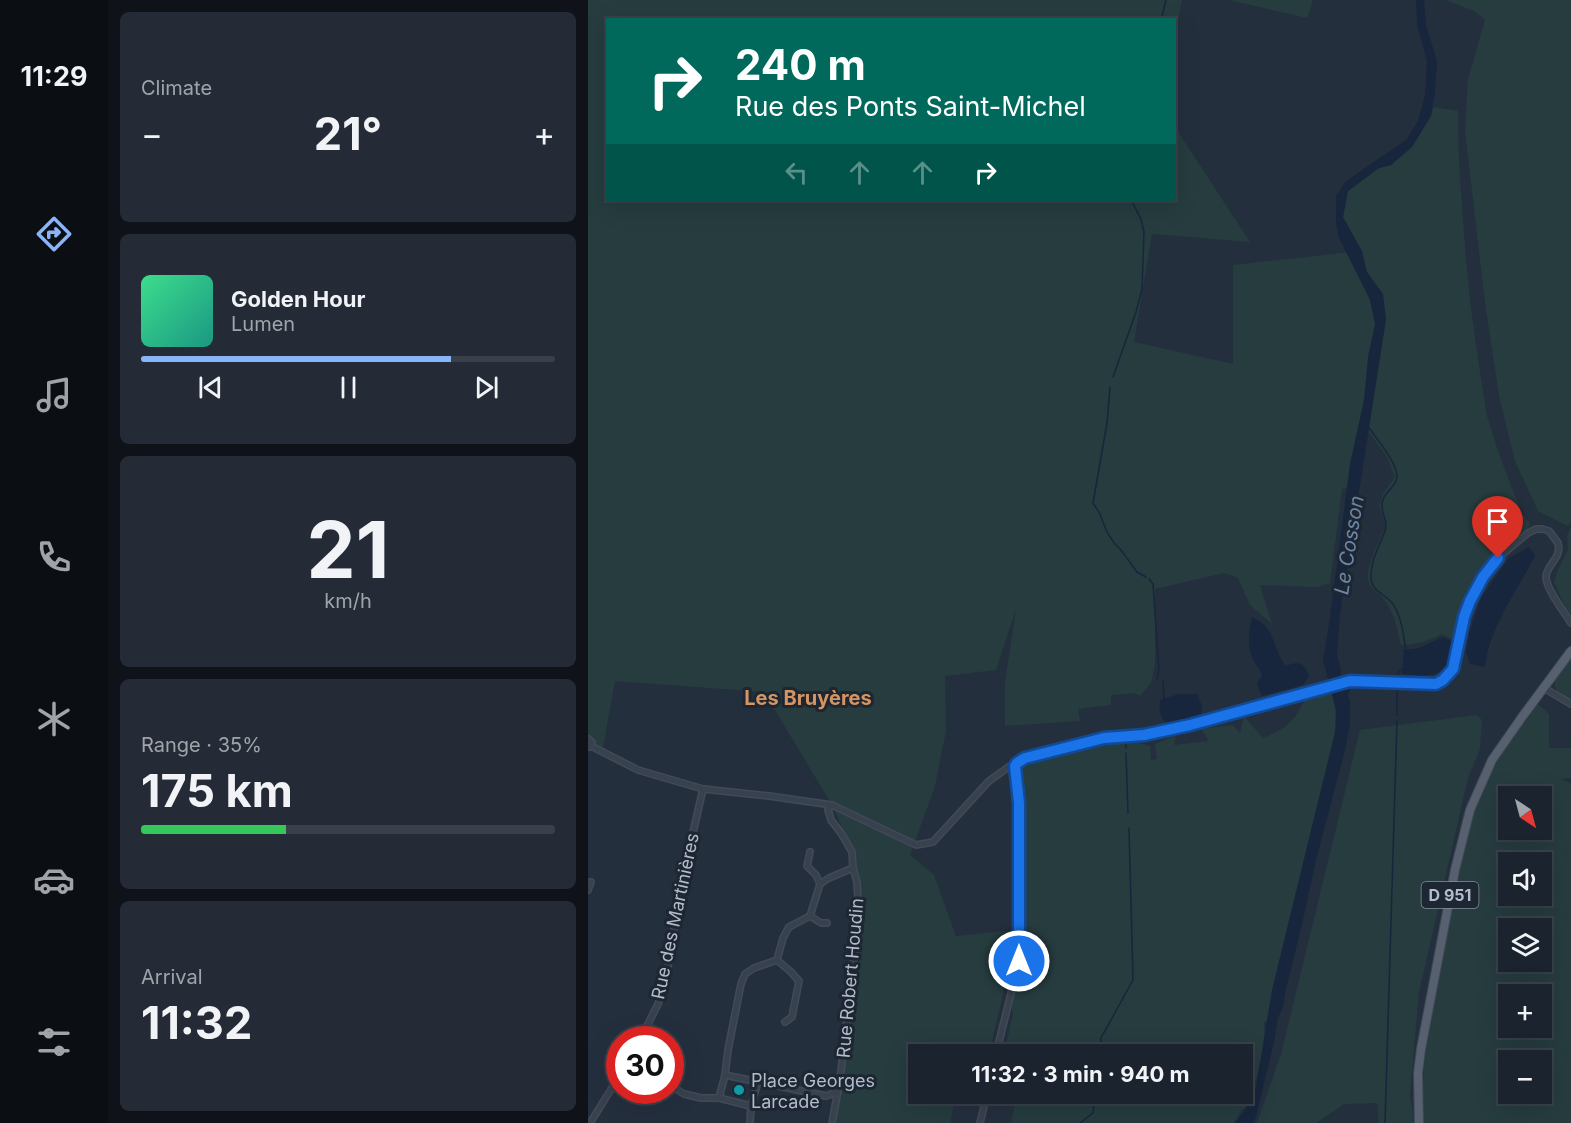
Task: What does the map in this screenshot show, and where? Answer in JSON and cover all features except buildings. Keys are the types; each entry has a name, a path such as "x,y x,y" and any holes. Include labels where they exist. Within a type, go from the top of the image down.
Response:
{"main road":[{"name":"D 951","path":"1419,1123 1418,1073 1421,1049 1455,870 1470,810 1492,760 1571,651"}],"street":[{"path":"588,738 592,742 589,747 638,770 703,789 832,805 916,845 933,842 989,781 1025,758 1104,738 1144,735 1190,725 1350,681 1436,684 1453,669 1464,617 1483,577 1498,558 1536,529 1549,531 1558,543 1558,555 1547,573 1546,581 1571,623"},
{"path":"1544,688 1571,704"},
{"path":"998,1044 1019,961 1019,803 1015,766"},
{"name":"Rue des Martinières","path":"647,1026 658,1004 666,978 683,876 703,789"},
{"name":"Rue Robert Houdin","path":"832,805 828,810 831,820 842,833 852,852 859,914 832,1123"},
{"path":"777,960 783,938 789,927 810,916 820,884 816,875 807,866 810,852"},
{"path":"820,884 853,868"},
{"path":"588,890 591,882"},
{"path":"810,916 821,923 827,923"},
{"path":"777,960 798,981 792,1017 786,1022"},
{"path":"720,1098 734,1017 745,974 754,968 777,960"},
{"path":"725,1075 826,1096 832,1094 838,1087"},
{"path":"750,1123 758,1083"},
{"path":"684,1094 701,1098 720,1098 752,1106"},
{"path":"826,1096 834,1110"},
{"path":"590,1123 606,1097"},
{"path":"980,1123 985,1104"}],"green space":[{"path":"588,0 1182,0 1176,33 1176,18 606,18 606,201 1176,201 1176,129 1250,242 1152,234 1134,342 1233,364 1233,265 1361,251 1343,217 1348,191 1379,168 1391,165 1431,116 1433,107 1458,111 1459,164 1466,261 1487,416 1513,491 1522,513 1530,524 1528,529 1490,563 1476,585 1457,642 1442,634 1422,642 1401,645 1389,608 1370,585 1368,577 1373,554 1386,526 1379,506 1384,492 1395,477 1387,457 1368,431 1386,319 1383,304 1347,488 1342,489 1330,583 1317,587 1260,585 1272,624 1250,605 1238,578 1224,573 1155,589 1155,663 1151,683 1140,696 1135,693 1111,695 1111,705 1078,709 1080,721 1005,726 1005,683 1016,609 996,670 945,676 946,731 935,786 910,855 934,875 956,936 1014,930 1011,960 991,1044 908,1044 908,1104 954,1104 950,1123 830,1123 859,931 856,859 832,805 764,692 615,681 602,753 588,749"},
{"path":"1229,0 1313,0 1307,18"},
{"path":"1446,0 1571,0 1571,522 1568,526 1538,511 1515,461 1499,396 1485,303 1465,131 1468,79 1485,20 1476,12"},
{"path":"1571,528 1571,616 1554,582 1568,550 1567,535"},
{"path":"1571,658 1571,700 1555,688 1555,680"},
{"path":"1331,688 1339,727 1269,1019 1264,1022 1265,1043 1253,1092 1253,1044 1006,1044 1013,1013 1011,1007 1022,956 1021,775 1019,769 1022,763 1095,743 1122,740 1125,744 1139,743 1150,746 1151,760 1157,759 1155,744 1176,735 1174,745 1209,741 1201,729 1233,725 1240,733 1244,716 1263,738 1290,723 1306,697"},
{"path":"1538,704 1549,714 1549,748 1571,748 1571,778 1561,779 1571,784 1571,1123 1424,1123 1423,1082 1427,1042 1464,845 1474,808 1483,786 1502,754"},
{"path":"1477,715 1482,720 1480,749 1468,778 1419,992 1410,1095 1414,1123 1379,1123 1377,1103 1344,1104 1316,1123 1257,1123 1281,1054 1360,730"},
{"path":"954,1104 978,1104 977,1106"},
{"path":"1015,1104 1250,1104 1249,1108 1242,1109 1234,1123 1011,1123"}],"water":[{"name":"Le Cosson","path":"1416,0 1424,0 1426,25 1437,61 1431,116 1412,147 1391,165 1379,168 1348,191 1343,217 1362,251 1367,272 1383,294 1386,319 1340,614 1337,654 1341,681 1345,684 1343,678 1346,673 1351,687 1348,695 1350,724 1316,860 1283,1008 1278,1017 1256,1117 1253,1123 1235,1123 1248,1104 1253,1104 1253,1093 1256,1087 1272,990 1335,732 1336,710 1323,660 1350,464 1364,400 1368,357 1375,324 1370,300 1339,238 1336,224 1336,196 1346,181 1406,140 1418,121 1425,95 1427,61 1417,25"},
{"path":"1529,547 1535,555 1497,626 1489,646 1485,667 1470,664 1466,652 1469,633 1482,596 1509,558"},
{"path":"1252,617 1260,621 1270,632 1286,666 1294,663 1303,665 1309,676 1303,685 1262,696 1257,684 1262,675 1249,648"},
{"path":"1443,637 1455,643 1452,657 1446,668 1429,675 1402,674 1404,650 1419,648"},
{"path":"1179,694 1197,694 1202,706 1200,719 1168,726 1159,708 1160,700"}],"waterway":[{"path":"1162,18 1166,0"},
{"path":"1113,377 1142,289 1144,232 1141,219 1132,201"},
{"path":"1110,387 1107,423 1093,503 1115,544 1137,572 1146,577"},
{"path":"1368,426 1392,461 1397,475 1396,481 1382,501 1386,527 1373,560 1371,579 1374,587 1389,600 1398,613 1406,651"},
{"path":"1149,579 1153,584 1159,670 1157,679"},
{"path":"1398,674 1399,670 1402,670"},
{"path":"1163,680 1164,700"},
{"path":"1397,686 1397,715"},
{"path":"1385,1123 1397,720"},
{"path":"1126,753 1128,813"},
{"path":"1101,1044 1101,1038 1133,980 1129,828"},
{"path":"1080,1123 1093,1113 1094,1104"}],"place":[{"name":"Place Georges Larcade","path":"739,1090"}],"district":[{"name":"Les Bruyères","path":"808,698"}],"route":[{"path":"1019,961 1019,803 1015,766 1017,763 1025,758 1055,749 1104,738 1144,735 1190,725 1350,681 1436,684 1449,675 1453,669 1464,617 1470,601 1483,577 1498,558"}]}
